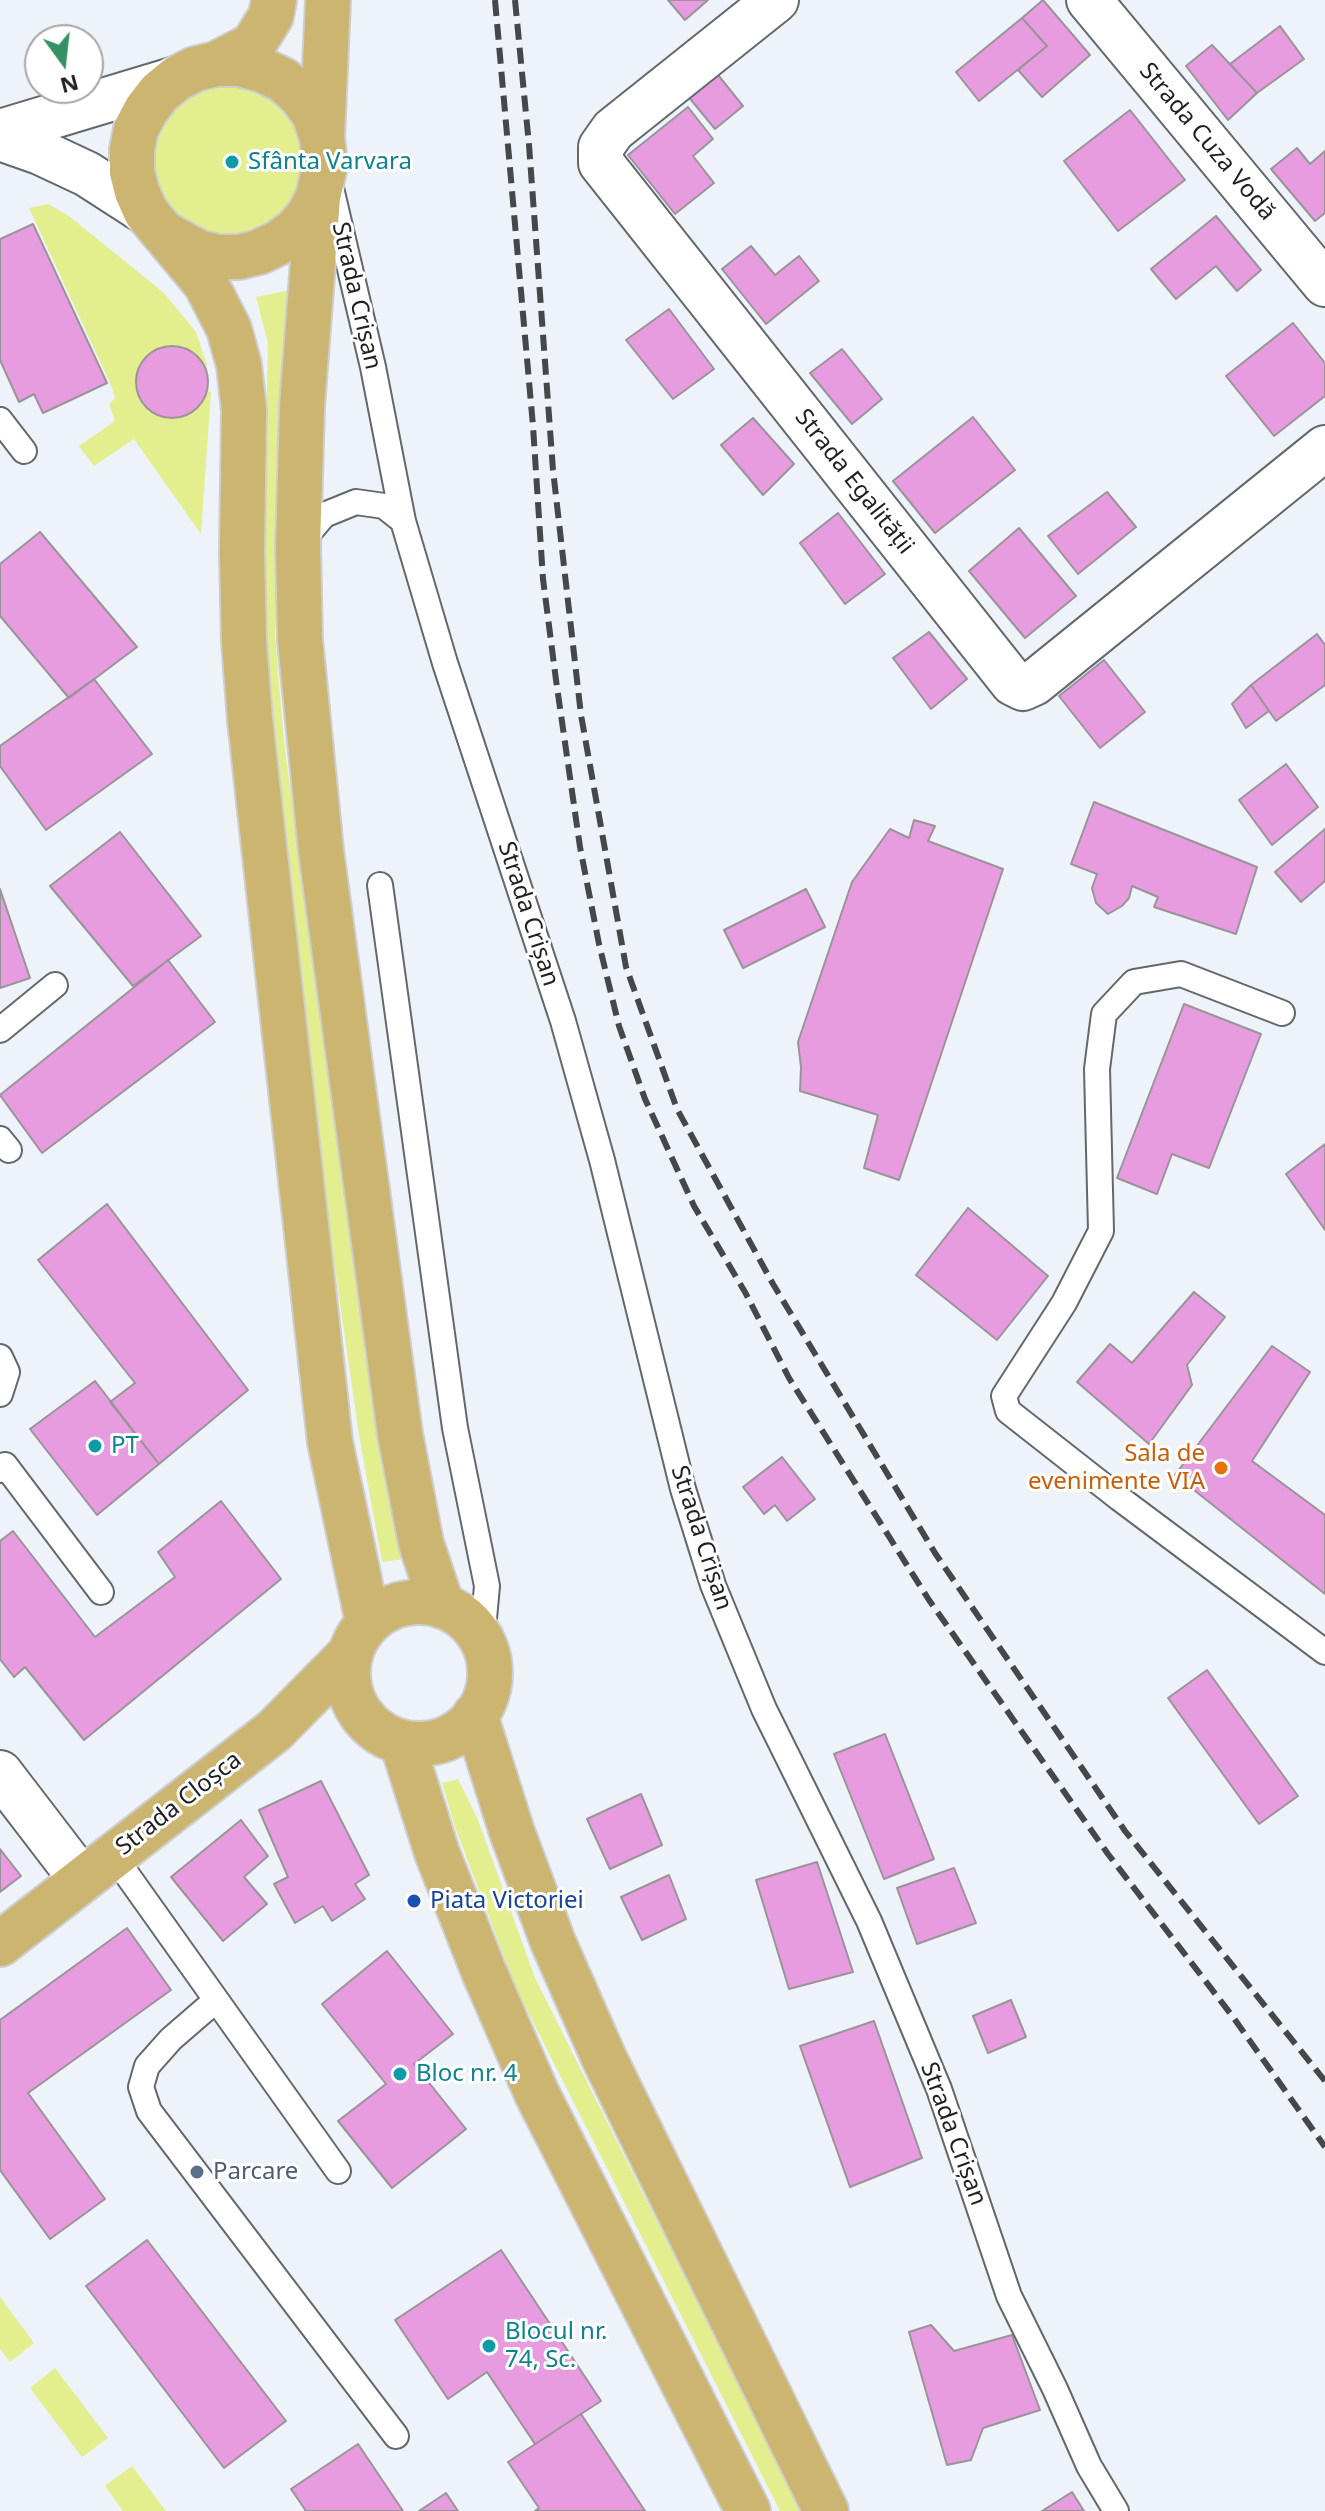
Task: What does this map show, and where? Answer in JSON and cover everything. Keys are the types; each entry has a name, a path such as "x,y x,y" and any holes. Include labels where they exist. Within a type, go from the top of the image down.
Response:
{"main road":[{"path":"274,0 264,32 253,45 196,72 152,101 136,129 132,172 137,192 154,221 206,284 229,329 239,365 244,410 242,582 250,720 330,1442 359,1638 348,1681 350,1694 363,1718 388,1737 402,1742 426,1743 448,1737 468,1724 475,1715 486,1694 490,1671 482,1640 472,1625 458,1613 420,1602 397,1605 359,1638"},
{"path":"328,0 322,167 302,406 298,547 300,640 319,837 398,1418 421,1543 442,1606"},
{"path":"154,221 179,244 198,252 218,257 239,257 259,252 295,231 308,216 322,167 314,114 300,95 283,80 239,64 196,72"},
{"name":"Strada Cloșca","path":"0,1944 274,1731 359,1638"},
{"path":"475,1715 512,1832 559,1957 604,2058 826,2511"},
{"path":"274,1731 363,1718"},
{"path":"402,1742 437,1853 537,2094 748,2511"}],"street":[{"name":"Strada Egalității","path":"776,0 613,130 601,147 601,163 1013,683 1023,688 1034,683 1325,448"},
{"name":"Strada Cuza Vodă","path":"1089,0 1325,284"},
{"path":"0,135 196,72"},
{"path":"0,135 87,174 154,221"},
{"path":"0,1773 98,1868"}],"lane":[{"name":"Strada Crișan","path":"322,167 373,367 403,521 445,663 563,1021 602,1160 683,1489 713,1585 764,1709 869,1921 939,2089 1009,2296 1089,2466 1116,2511"},
{"path":"0,420 24,451"},
{"path":"298,547 324,515 356,502 384,506 403,521"},
{"path":"380,885 455,1428 487,1586 482,1640"},
{"path":"1282,1013 1181,974 1134,982 1104,1014 1097,1069 1101,1231 1064,1303 1004,1396 1008,1411 1325,1652"},
{"path":"0,1030 55,985"},
{"path":"0,1357 7,1372 0,1394"},
{"path":"2,1459 101,1592"},
{"path":"98,1868 215,2001 338,2171"},
{"path":"215,2001 171,2039 147,2066 141,2087 149,2111 396,2436"}],"green space":[{"path":"229,87 257,92 281,109 298,133 303,161 298,189 281,213 257,230 229,235 201,230 177,213 160,189 155,161 160,133 177,109 201,92"},
{"path":"48,204 69,216 164,293 196,332 207,365 205,367 191,351 167,346 156,350 140,366 136,388 148,410 159,417 171,419 194,411 208,391 211,392 201,534 134,439 94,466 79,446 115,421 109,404 115,398 29,208"},
{"path":"291,290 275,635 284,742 378,1414 411,1558 382,1562 359,1435 314,1122 262,637 268,343 256,297"},
{"path":"458,1779 478,1820 535,1978 802,2511 780,2511 516,1988 455,1827 442,1783"},
{"path":"0,2297 34,2343 10,2362 0,2349"},
{"path":"55,2368 108,2438 82,2457 30,2388"},
{"path":"132,2466 166,2511 123,2511 105,2486"}],"building":[{"path":"668,0 708,0 685,20"},
{"path":"1043,0 1090,55 1042,97 1018,70 1047,46 1022,18"},
{"path":"1022,18 1047,46 979,101 956,72"},
{"path":"1280,26 1304,59 1257,93 1230,64"},
{"path":"1212,45 1257,93 1228,120 1186,66"},
{"path":"710,65 743,106 715,129 687,95"},
{"path":"688,107 713,139 693,156 714,183 675,214 628,155"},
{"path":"1130,110 1185,180 1118,231 1064,161"},
{"path":"1297,148 1310,164 1325,151 1325,213 1315,221 1271,169"},
{"path":"1216,216 1261,270 1237,291 1216,266 1176,299 1151,269"},
{"path":"33,224 107,383 43,413 34,394 19,402 0,360 0,239"},
{"path":"751,246 775,275 799,256 819,281 766,324 722,269"},
{"path":"669,309 714,369 673,399 626,340"},
{"path":"1293,323 1325,363 1325,396 1274,436 1226,376"},
{"path":"172,346 192,352 202,362 208,382 202,402 192,412 172,418 152,412 142,402 136,382 142,362 152,352"},
{"path":"842,349 882,399 852,424 810,373"},
{"path":"973,417 1015,470 935,533 893,481"},
{"path":"753,418 794,464 763,495 721,445"},
{"path":"1107,492 1136,527 1078,574 1048,536"},
{"path":"838,513 885,574 845,604 800,543"},
{"path":"1019,528 1076,596 1025,638 969,571"},
{"path":"40,532 137,647 69,698 0,616 0,564"},
{"path":"929,632 967,679 931,709 893,658"},
{"path":"1317,634 1325,645 1325,685 1276,721 1251,685"},
{"path":"1104,660 1145,712 1100,748 1059,696"},
{"path":"94,679 152,754 46,830 0,766 0,746"},
{"path":"1251,685 1269,711 1246,728 1232,704"},
{"path":"1286,764 1318,807 1272,845 1239,800"},
{"path":"1094,802 1257,867 1236,934 1154,907 1158,897 1132,886 1129,898 1108,914 1096,903 1092,888 1097,874 1071,864"},
{"path":"914,820 935,826 928,841 1003,869 899,1180 864,1168 878,1115 800,1091 798,1042 852,882 890,829 909,838"},
{"path":"1325,829 1325,881 1301,902 1275,872"},
{"path":"120,832 201,936 133,986 50,886"},
{"path":"0,889 30,978 0,988"},
{"path":"806,889 825,927 743,968 724,930"},
{"path":"168,960 215,1022 42,1153 0,1095"},
{"path":"1184,1004 1261,1034 1209,1168 1172,1154 1157,1194 1117,1178"},
{"path":"1325,1144 1325,1230 1286,1174"},
{"path":"107,1204 248,1390 159,1464 110,1402 135,1383 38,1260"},
{"path":"968,1208 1048,1276 997,1340 916,1275"},
{"path":"1194,1292 1225,1317 1187,1365 1192,1385 1149,1444 1077,1382 1110,1344 1132,1363"},
{"name":"Sala de evenimente VIA","path":"1272,1346 1310,1372 1252,1461 1325,1515 1325,1594 1175,1475"},
{"name":"PT","path":"95,1381 159,1464 97,1515 30,1429"},
{"path":"782,1457 815,1499 787,1521 775,1505 764,1514 743,1487"},
{"path":"221,1501 281,1579 84,1740 25,1667 14,1677 0,1659 0,1541 13,1531 95,1637 175,1577 158,1552"},
{"path":"1207,1670 1298,1796 1259,1824 1168,1698"},
{"path":"885,1734 934,1859 884,1879 834,1754"},
{"path":"321,1781 369,1875 355,1884 365,1899 332,1921 323,1906 295,1923 274,1884 288,1877 259,1810"},
{"path":"641,1794 662,1845 610,1869 587,1819"},
{"path":"241,1820 268,1856 244,1877 267,1904 223,1941 171,1877"},
{"path":"0,1849 21,1876 0,1892"},
{"path":"817,1862 853,1972 789,1989 756,1880"},
{"path":"954,1868 976,1923 917,1944 897,1888"},
{"path":"669,1875 686,1919 642,1940 621,1897"},
{"path":"127,1928 171,1990 28,2093 105,2199 50,2239 0,2170 0,2020"},
{"name":"Bloc nr. 4","path":"387,1951 453,2034 414,2064 466,2129 392,2188 338,2121 386,2084 322,2004"},
{"path":"1011,2000 1026,2037 988,2053 973,2016"},
{"path":"874,2021 922,2158 850,2187 800,2046"},
{"path":"147,2240 286,2421 224,2468 86,2286"},
{"name":"Blocul nr. 74, Sc.","path":"501,2250 601,2401 535,2444 487,2372 448,2399 395,2320"},
{"path":"931,2325 954,2351 1012,2335 1040,2410 983,2428 971,2460 947,2465 909,2332"},
{"name":"Blocul nr. 74, Sc.","path":"581,2414 645,2511 535,2511 539,2508 508,2462"},
{"path":"358,2444 403,2511 306,2511 291,2489"},
{"path":"1072,2492 1084,2511 1042,2511"},
{"path":"446,2493 458,2511 419,2511"}],"railway":[{"path":"495,0 533,426 543,579 556,680 580,847 599,944 619,1026 645,1099 694,1206 745,1292 789,1378 929,1600 1108,1854 1233,2017 1325,2147"},
{"path":"515,0 553,470 581,715 626,967 677,1109 773,1284 935,1553 1125,1831 1325,2081"}],"place":[{"name":"Sfânta Varvara","path":"232,162"},
{"name":"PT","path":"95,1446"},
{"name":"Sala de evenimente VIA","path":"1221,1468"},
{"name":"Piata Victoriei","path":"414,1901"},
{"name":"Bloc nr. 4","path":"400,2074"},
{"name":"Parcare","path":"197,2172"},
{"name":"Blocul nr. 74, Sc.","path":"489,2346"}]}
